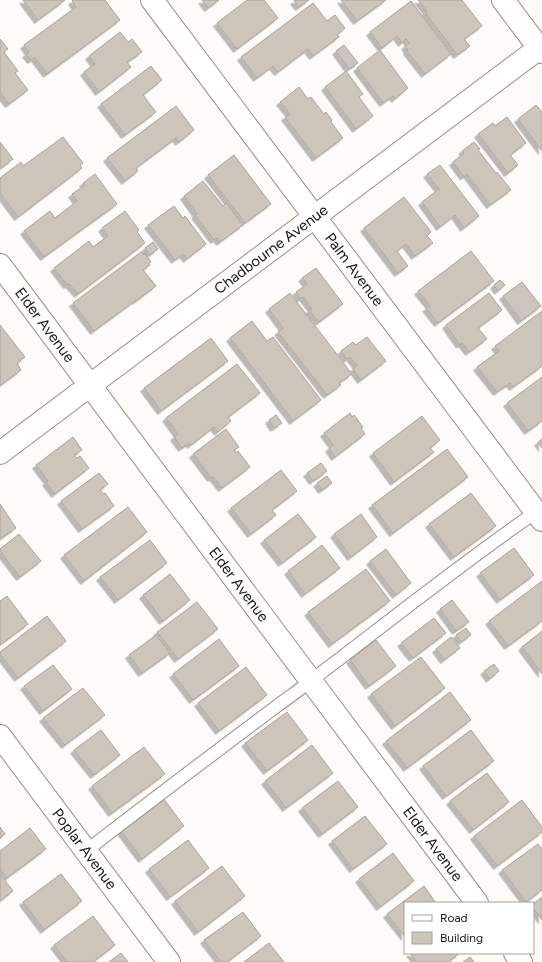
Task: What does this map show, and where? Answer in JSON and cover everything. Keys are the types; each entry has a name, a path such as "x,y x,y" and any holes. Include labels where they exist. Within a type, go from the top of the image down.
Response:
{"street":[{"name":"Palm Avenue","path":"152,0 539,516"},
{"path":"503,0 541,49"},
{"name":"Chadbourne Avenue","path":"0,453 314,217 541,49"},
{"name":"Elder Avenue","path":"0,266 476,902"},
{"name":"Poplar Avenue","path":"0,736 169,962"}],"lane":[{"path":"86,851 507,532 539,516"}],"building":[{"path":"23,0 65,0 38,20"},
{"path":"105,0 120,20 47,74 35,58 31,60 26,54 29,52 24,45 76,7 72,1"},
{"path":"202,0 219,0 208,8"},
{"path":"247,0 264,0 278,18 237,49 217,23"},
{"path":"309,0 299,7 294,1"},
{"path":"341,0 386,0 357,21"},
{"path":"418,0 462,0 482,26 464,39 470,46 457,55 425,12 427,11"},
{"path":"411,1 451,54 425,74 407,51 408,50 405,46 409,43 406,39 402,43 397,36 382,48 370,32"},
{"path":"313,3 327,21 335,15 345,28 337,35 339,37 313,56 308,49 278,72 273,66 257,78 241,57"},
{"path":"120,32 128,42 132,39 142,52 127,62 131,67 99,92 84,72 95,64 89,56"},
{"path":"0,39 8,49 4,52 18,71 15,73 28,90 9,104 0,93"},
{"path":"344,45 358,63 349,69 336,51"},
{"path":"380,50 408,88 395,99 393,96 383,103 357,68"},
{"path":"151,66 162,80 143,95 156,112 125,135 101,104"},
{"path":"346,71 363,94 359,97 373,116 356,129 325,87"},
{"path":"299,87 308,99 311,97 324,114 326,112 332,120 331,122 343,138 316,158 285,117 290,114 280,102"},
{"path":"536,105 542,112 542,151 518,119"},
{"path":"176,106 194,130 179,142 176,138 136,168 138,171 125,181 107,158"},
{"path":"507,117 526,143 510,155 518,165 508,173 478,134 493,123 495,126"},
{"path":"63,137 83,163 80,165 82,168 18,217 0,193 0,178 21,162 23,166"},
{"path":"0,142 13,159 0,169"},
{"path":"474,142 480,149 478,150 511,190 490,205 467,174 464,177 453,162 464,153 462,151"},
{"path":"234,155 271,204 245,223 208,175"},
{"path":"440,165 479,216 464,228 455,215 440,227 422,202 439,189 427,174"},
{"path":"95,174 117,204 44,257 24,231 50,211 55,218 77,201 72,194 85,185 83,183"},
{"path":"203,181 223,206 226,203 243,225 220,242 217,238 214,240 195,215 197,214 184,196"},
{"path":"404,197 431,232 427,236 433,243 415,256 406,244 397,251 408,266 398,273 364,228"},
{"path":"174,206 183,218 185,216 206,244 187,259 183,254 175,260 148,225"},
{"path":"125,211 139,230 137,232 145,243 78,294 69,284 67,285 54,268 89,241 93,247 108,236 102,228"},
{"path":"153,242 158,249 150,255 145,248"},
{"path":"471,251 494,281 438,323 426,308 430,306 418,291"},
{"path":"141,252 144,255 145,254 151,262 149,263 150,265 143,270 156,286 94,331 73,303"},
{"path":"316,268 343,304 319,322 309,310 312,309 303,297 300,299 296,292 307,284 302,278"},
{"path":"500,280 505,285 498,291 494,285"},
{"path":"522,282 541,306 521,321 503,296"},
{"path":"290,293 352,374 339,383 341,385 327,395 278,332 283,328 269,309"},
{"path":"489,293 502,310 478,328 487,339 469,352 462,343 460,345 446,325"},
{"path":"542,311 542,366 513,387 510,383 497,392 477,367 499,351 495,346"},
{"path":"252,321 267,341 273,337 321,400 293,421 230,338"},
{"path":"0,325 25,357 17,363 21,370 1,385 0,383"},
{"path":"367,337 386,361 361,380 353,369 357,366 350,357 347,359 341,351 353,342 356,345"},
{"path":"211,338 228,361 161,411 144,388"},
{"path":"237,364 260,393 228,417 231,421 218,432 214,427 191,445 189,443 182,448 174,437 178,434 166,418"},
{"path":"542,377 542,421 528,431 507,403"},
{"path":"350,413 352,417 354,415 363,427 361,428 365,434 335,457 329,448 333,445 324,433"},
{"path":"276,415 282,423 274,428 269,420"},
{"path":"422,416 440,440 430,448 434,452 394,482 373,453"},
{"path":"226,429 239,447 234,450 236,453 238,451 250,467 222,488 213,477 211,478 193,454"},
{"path":"73,437 82,450 74,455 77,458 80,456 89,468 55,494 46,482 48,481 36,465"},
{"path":"542,439 542,448 538,442"},
{"path":"447,449 468,477 393,533 372,505"},
{"path":"321,463 327,471 313,481 307,473"},
{"path":"281,470 297,491 272,510 276,515 251,534 231,508"},
{"path":"99,473 108,484 100,490 104,494 105,493 114,506 82,529 61,501"},
{"path":"327,476 332,483 322,490 317,483"},
{"path":"471,493 496,526 454,557 429,524"},
{"path":"0,504 16,528 0,539"},
{"path":"128,507 147,532 84,581 64,555"},
{"path":"298,514 316,537 282,563 264,540"},
{"path":"361,514 377,537 351,557 334,534"},
{"path":"19,534 41,561 20,577 0,551 0,549"},
{"path":"150,540 167,563 118,600 100,577"},
{"path":"322,545 340,568 305,594 288,571"},
{"path":"514,548 534,575 500,600 480,573"},
{"path":"386,549 411,583 396,595 370,561"},
{"path":"366,569 390,601 332,644 308,612"},
{"path":"170,574 190,600 163,621 143,595"},
{"path":"542,581 542,621 508,646 489,621"},
{"path":"7,596 28,624 0,645 0,601"},
{"path":"452,600 469,622 456,631 440,609"},
{"path":"197,602 218,629 178,659 157,632"},
{"path":"47,616 66,641 18,678 0,652"},
{"path":"434,618 446,633 413,658 401,643"},
{"path":"466,628 471,635 461,642 456,635"},
{"path":"542,631 542,674 522,647"},
{"path":"156,635 170,653 142,673 129,655"},
{"path":"451,637 460,648 444,660 436,649"},
{"path":"219,639 239,666 193,700 173,674"},
{"path":"376,640 396,666 369,686 350,660"},
{"path":"421,657 445,688 395,726 371,694"},
{"path":"494,664 499,671 490,679 484,671"},
{"path":"53,665 72,689 43,711 24,686"},
{"path":"246,667 267,695 219,731 198,703"},
{"path":"83,688 105,715 65,745 43,718"},
{"path":"450,692 471,720 407,768 386,741"},
{"path":"287,712 308,740 267,771 245,743"},
{"path":"101,730 120,755 94,775 74,750"},
{"path":"471,730 494,761 446,796 423,766"},
{"path":"312,745 333,773 286,808 265,781"},
{"path":"144,747 165,774 112,813 92,786"},
{"path":"487,773 509,802 473,830 450,801"},
{"path":"338,781 358,807 322,834 302,808"},
{"path":"163,798 184,826 142,859 121,831"},
{"path":"522,800 542,827 542,832 497,866 474,836"},
{"path":"365,816 387,844 353,869 332,841"},
{"path":"0,827 5,834 0,838"},
{"path":"30,828 46,849 7,878 0,869 0,851"},
{"path":"188,840 209,868 170,897 149,869"},
{"path":"538,844 542,849 542,890 526,902 502,870"},
{"path":"393,853 414,881 380,907 359,879"},
{"path":"222,866 245,896 198,932 175,901"},
{"path":"0,874 13,891 0,901"},
{"path":"61,874 82,901 44,930 23,902"},
{"path":"424,886 435,902 404,902 404,936 387,914"},
{"path":"542,897 542,920 534,909 534,903"},
{"path":"243,912 261,936 227,962 221,962 204,940"},
{"path":"93,916 115,945 93,962 67,962 54,945"},
{"path":"269,943 284,962 244,962"},
{"path":"121,953 128,962 109,962"},
{"path":"411,954 459,954 448,962 417,962"},
{"path":"470,957 474,962 463,962"}]}
